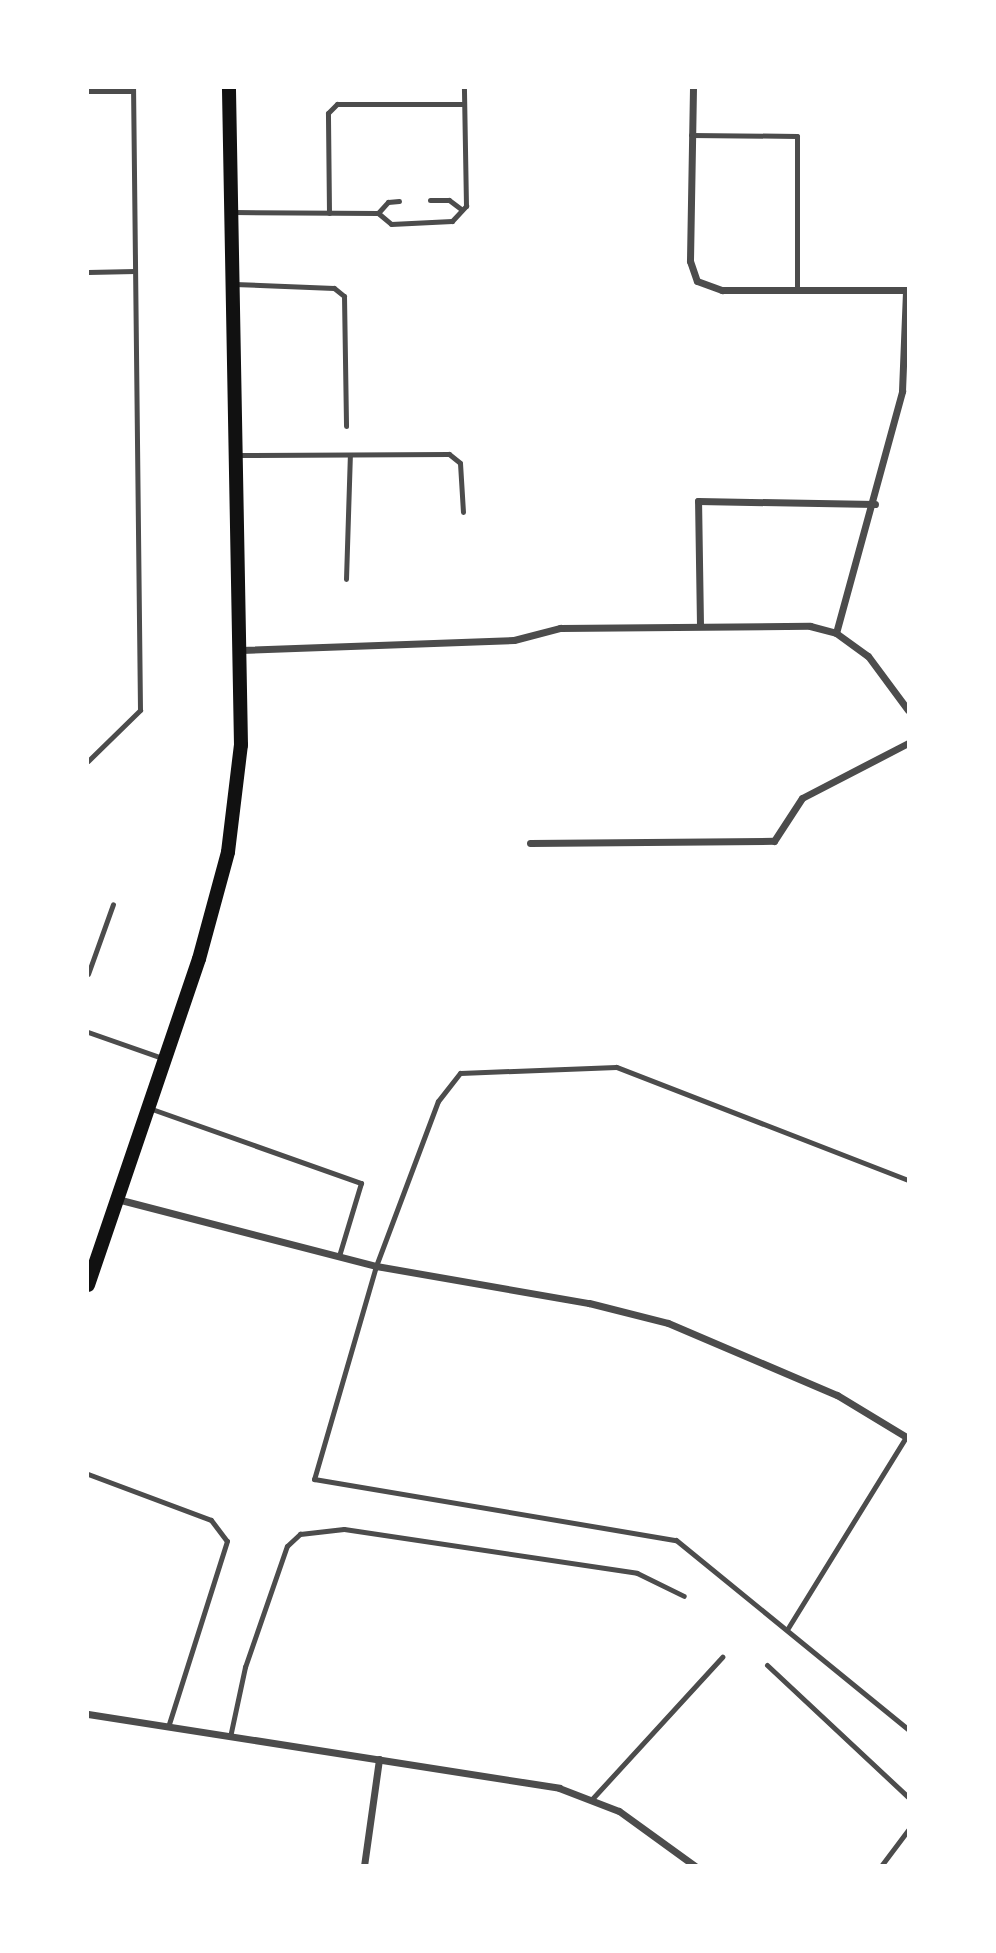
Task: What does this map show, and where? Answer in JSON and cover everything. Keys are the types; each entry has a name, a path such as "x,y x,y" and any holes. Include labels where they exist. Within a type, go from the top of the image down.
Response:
{"main road":[{"path":"88,1285 164,1059 228,852 241,745 240,454 231,284 229,88"}],"street":[{"path":"693,88 690,261 697,281 722,290 907,290 902,391 875,504 836,633"},
{"path":"700,625 698,501 875,504"},
{"path":"241,650 514,640 560,628 810,626 836,633 881,668 908,710"},
{"path":"530,843 774,841 802,798 908,743"},
{"path":"117,1199 376,1266 589,1303 667,1324 837,1395 907,1437"},
{"path":"88,1714 379,1759 592,1799 657,1835 695,1866"},
{"path":"364,1866 379,1759"}],"lane":[{"path":"230,212 378,213 391,224 452,221 466,206 464,88"},
{"path":"88,91 133,89 139,710 88,761"},
{"path":"329,213 328,113 337,104 464,104"},
{"path":"691,135 797,136 797,288"},
{"path":"430,200 449,200 461,209"},
{"path":"378,213 388,202 399,201"},
{"path":"88,272 135,271"},
{"path":"231,284 334,288 344,296 346,426"},
{"path":"240,454 449,454 460,463 463,512"},
{"path":"346,579 350,454"},
{"path":"88,974 113,904"},
{"path":"88,1032 164,1059"},
{"path":"908,1180 617,1067 460,1073 438,1101 376,1266 314,1479 676,1540 788,1628 908,1729"},
{"path":"148,1108 361,1183 338,1256"},
{"path":"788,1628 907,1437"},
{"path":"88,1474 211,1520 227,1541 168,1727"},
{"path":"230,1737 245,1667 286,1546 300,1534 344,1530 637,1573 684,1596"},
{"path":"592,1799 722,1657"},
{"path":"767,1665 908,1797"},
{"path":"881,1866 908,1830"}]}
